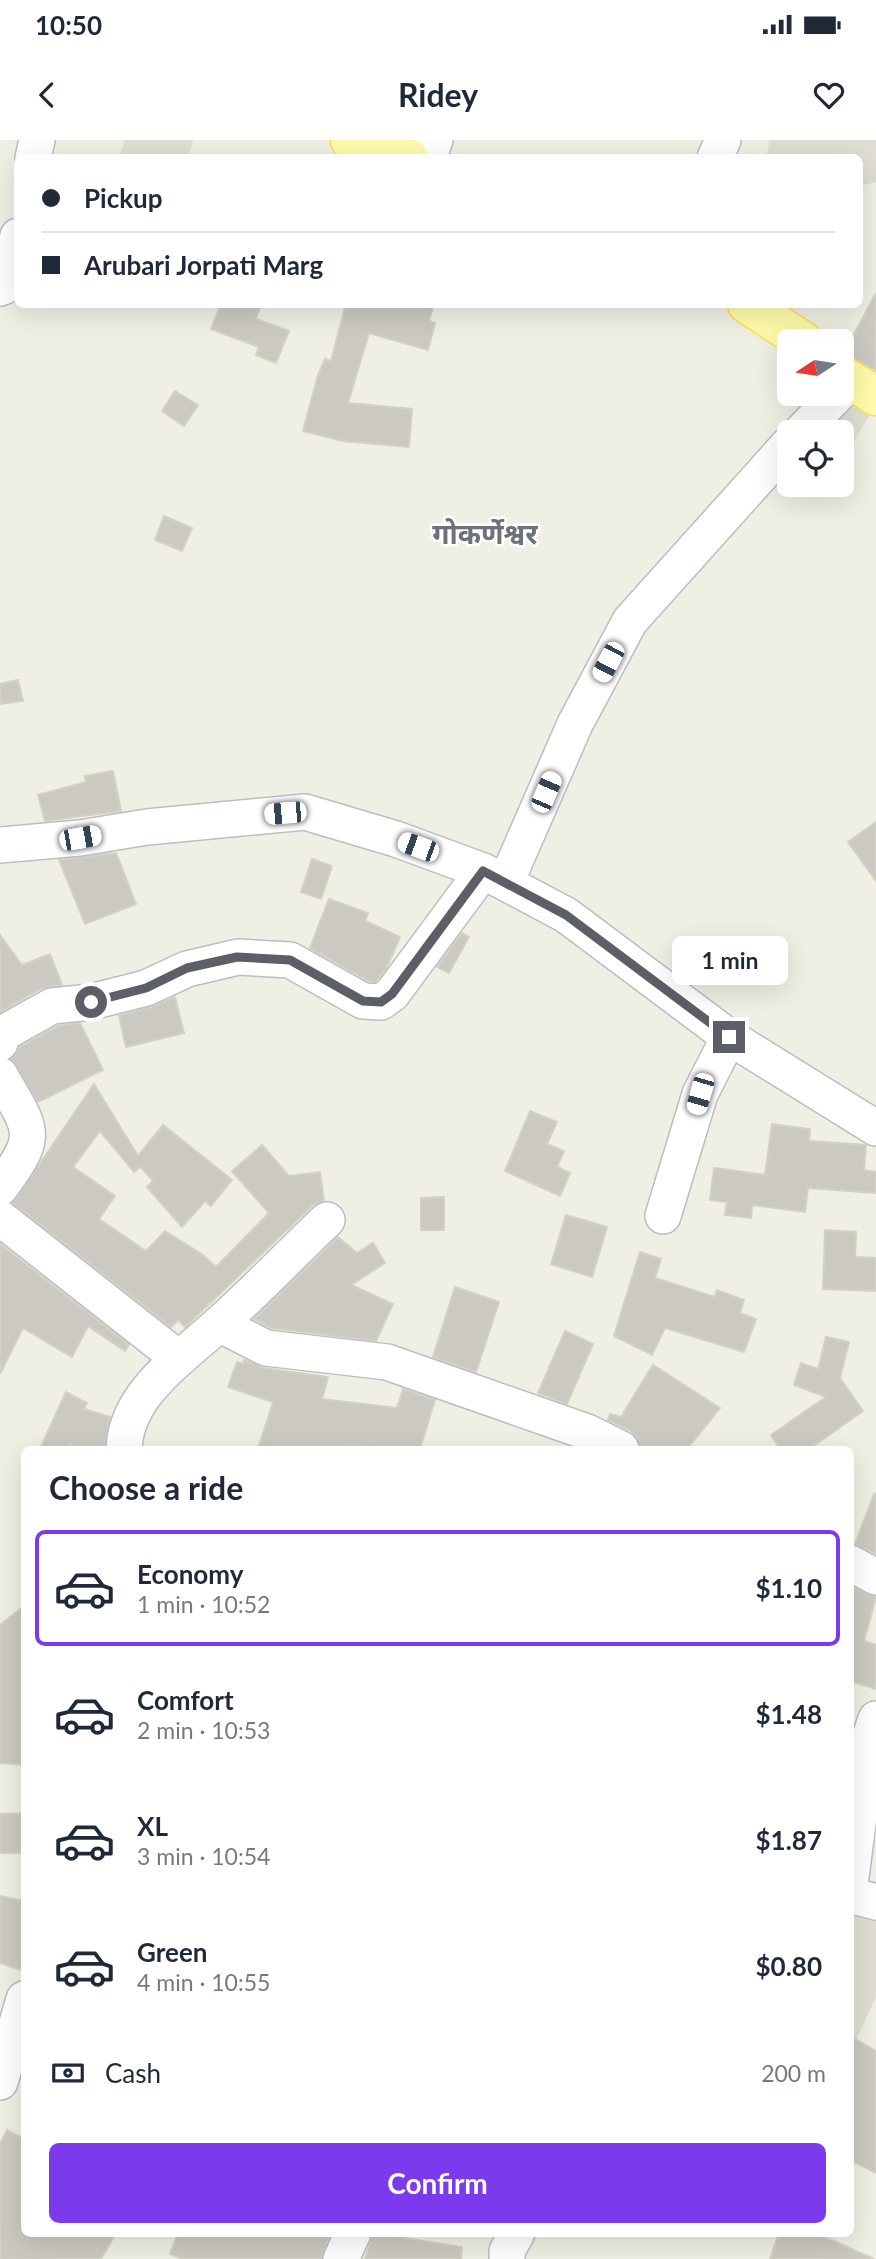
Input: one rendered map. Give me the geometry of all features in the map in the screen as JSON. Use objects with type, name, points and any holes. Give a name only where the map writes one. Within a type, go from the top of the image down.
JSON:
[{"type":"main road","points":[[351,140],[396,154]]},
{"type":"main road","points":[[753,308],[785,329]]},
{"type":"street","points":[[0,288],[5,286],[14,253]]},
{"type":"street","points":[[814,420],[829,406]]},
{"type":"street","points":[[0,1043],[2,1034],[52,1006],[91,1002],[146,988],[187,968],[237,957],[290,960],[363,1001],[381,1002],[392,994],[495,876],[630,621],[777,457]]},
{"type":"street","points":[[0,845],[305,812],[396,839],[495,876],[566,915],[729,1037],[876,1128]]},
{"type":"street","points":[[663,1216],[700,1094],[729,1037]]},
{"type":"street","points":[[0,1075],[29,1127],[29,1140],[22,1158],[0,1188]]},
{"type":"street","points":[[0,1218],[178,1358]]},
{"type":"street","points":[[125,1446],[131,1420],[147,1392],[178,1358],[219,1324],[327,1220]]},
{"type":"street","points":[[219,1324],[266,1348],[387,1362],[587,1432],[615,1446]]},
{"type":"street","points":[[854,1565],[876,1577]]},
{"type":"street","points":[[854,1859],[874,1734]]},
{"type":"street","points":[[854,1896],[876,1902]]},
{"type":"street","points":[[0,2082],[21,2009]]},
{"type":"street","points":[[341,2259],[351,2237]]},
{"type":"street","points":[[507,2259],[507,2251],[515,2237]]},
{"type":"shaded area","points":[[125,140],[193,140],[190,154],[120,154]]},
{"type":"shaded area","points":[[770,140],[876,140],[876,182],[863,185],[863,154],[767,154]]},
{"type":"shaded area","points":[[841,406],[852,406],[869,416],[854,442],[854,420],[833,420]]},
{"type":"shaded area","points":[[854,1911],[876,1920],[876,1997],[854,2045]]},
{"type":"building","points":[[876,293],[876,370],[854,358],[854,334]]},
{"type":"building","points":[[219,308],[260,308],[256,319],[289,331],[276,363],[256,355],[259,347],[211,329]]},
{"type":"building","points":[[345,308],[433,308],[429,321],[435,323],[428,350],[369,333],[348,403],[412,409],[409,447],[343,441],[303,431],[318,375],[325,359],[331,361]]},
{"type":"building","points":[[175,391],[198,405],[184,426],[162,411]]},
{"type":"building","points":[[164,516],[192,528],[182,551],[155,540]]},
{"type":"building","points":[[18,680],[23,701],[0,704],[0,684]]},
{"type":"building","points":[[113,771],[121,811],[45,821],[38,795],[86,782],[85,776]]},
{"type":"building","points":[[876,822],[876,881],[848,842]]},
{"type":"building","points":[[116,853],[136,904],[85,924],[59,860]]},
{"type":"building","points":[[312,859],[332,866],[321,899],[301,892]]},
{"type":"building","points":[[329,899],[368,913],[365,921],[400,937],[386,969],[375,982],[310,948]]},
{"type":"building","points":[[462,933],[469,937],[449,973],[437,967]]},
{"type":"building","points":[[0,935],[22,965],[50,954],[62,985],[42,988],[0,1012]]},
{"type":"building","points":[[175,997],[184,1033],[126,1047],[119,1016]]},
{"type":"building","points":[[80,1023],[103,1070],[38,1102],[11,1059],[20,1047],[58,1026]]},
{"type":"building","points":[[94,1084],[138,1156],[163,1125],[232,1180],[211,1206],[205,1201],[182,1227],[147,1187],[153,1181],[141,1167],[134,1172],[100,1131],[73,1167],[115,1196],[99,1219],[146,1251],[165,1231],[203,1255],[216,1267],[269,1213],[232,1171],[262,1145],[289,1176],[320,1172],[324,1200],[313,1205],[185,1327],[178,1320],[171,1327],[13,1203]]},
{"type":"building","points":[[530,1111],[557,1122],[547,1144],[564,1151],[557,1167],[570,1173],[560,1196],[505,1171]]},
{"type":"building","points":[[772,1124],[810,1129],[809,1141],[866,1145],[864,1170],[876,1172],[876,1193],[808,1188],[805,1212],[752,1205],[751,1218],[725,1215],[727,1202],[710,1200],[714,1168],[765,1175]]},
{"type":"building","points":[[444,1197],[444,1230],[421,1230],[421,1198]]},
{"type":"building","points":[[566,1215],[607,1227],[592,1277],[551,1264]]},
{"type":"building","points":[[825,1230],[856,1232],[855,1257],[876,1258],[876,1291],[823,1289]]},
{"type":"building","points":[[338,1237],[357,1253],[373,1243],[385,1263],[351,1285],[393,1304],[376,1341],[272,1328],[254,1319]]},
{"type":"building","points":[[0,1244],[129,1345],[125,1351],[88,1326],[72,1357],[23,1328],[0,1374]]},
{"type":"building","points":[[640,1252],[661,1259],[655,1278],[715,1297],[717,1290],[744,1300],[740,1313],[756,1319],[744,1352],[665,1328],[652,1355],[614,1336]]},
{"type":"building","points":[[455,1287],[499,1302],[476,1372],[433,1357]]},
{"type":"building","points":[[565,1331],[593,1344],[567,1404],[538,1393]]},
{"type":"building","points":[[826,1337],[849,1342],[840,1378],[863,1411],[813,1446],[778,1446],[771,1435],[826,1397],[794,1385],[801,1363],[818,1369]]},
{"type":"building","points":[[244,1360],[263,1368],[328,1377],[322,1399],[397,1408],[403,1389],[435,1400],[421,1446],[259,1446],[273,1402],[228,1387],[237,1362],[243,1364]]},
{"type":"building","points":[[653,1365],[720,1408],[689,1446],[640,1446],[631,1431],[608,1420],[610,1414],[621,1417]]},
{"type":"building","points":[[66,1392],[87,1403],[84,1409],[110,1417],[105,1446],[41,1446]]},
{"type":"building","points":[[876,1494],[876,1554],[855,1544]]},
{"type":"building","points":[[854,1588],[876,1597],[864,1641],[876,1645],[876,1689],[854,1682]]},
{"type":"building","points":[[21,1608],[21,1765],[0,1763],[0,1625]]},
{"type":"building","points":[[21,1813],[21,1853],[0,1853],[0,1814]]},
{"type":"building","points":[[0,1896],[21,1900],[21,1970],[0,1963]]},
{"type":"building","points":[[854,2038],[876,2051],[876,2173],[854,2162]]},
{"type":"building","points":[[7,2130],[21,2137],[21,2237],[114,2237],[101,2259],[0,2259],[0,2144]]},
{"type":"building","points":[[176,2237],[329,2237],[321,2259],[183,2259],[170,2254]]},
{"type":"building","points":[[372,2237],[397,2237],[462,2247],[461,2259],[365,2259]]},
{"type":"building","points":[[778,2237],[825,2237],[874,2259],[770,2259]]},
{"type":"district","name":"गोकर्णेश्वर","points":[[485,533]]},
{"type":"route","points":[[91,1002],[146,988],[187,968],[237,957],[290,960],[363,1001],[381,1002],[392,994],[483,871],[566,915],[729,1037]]}]
